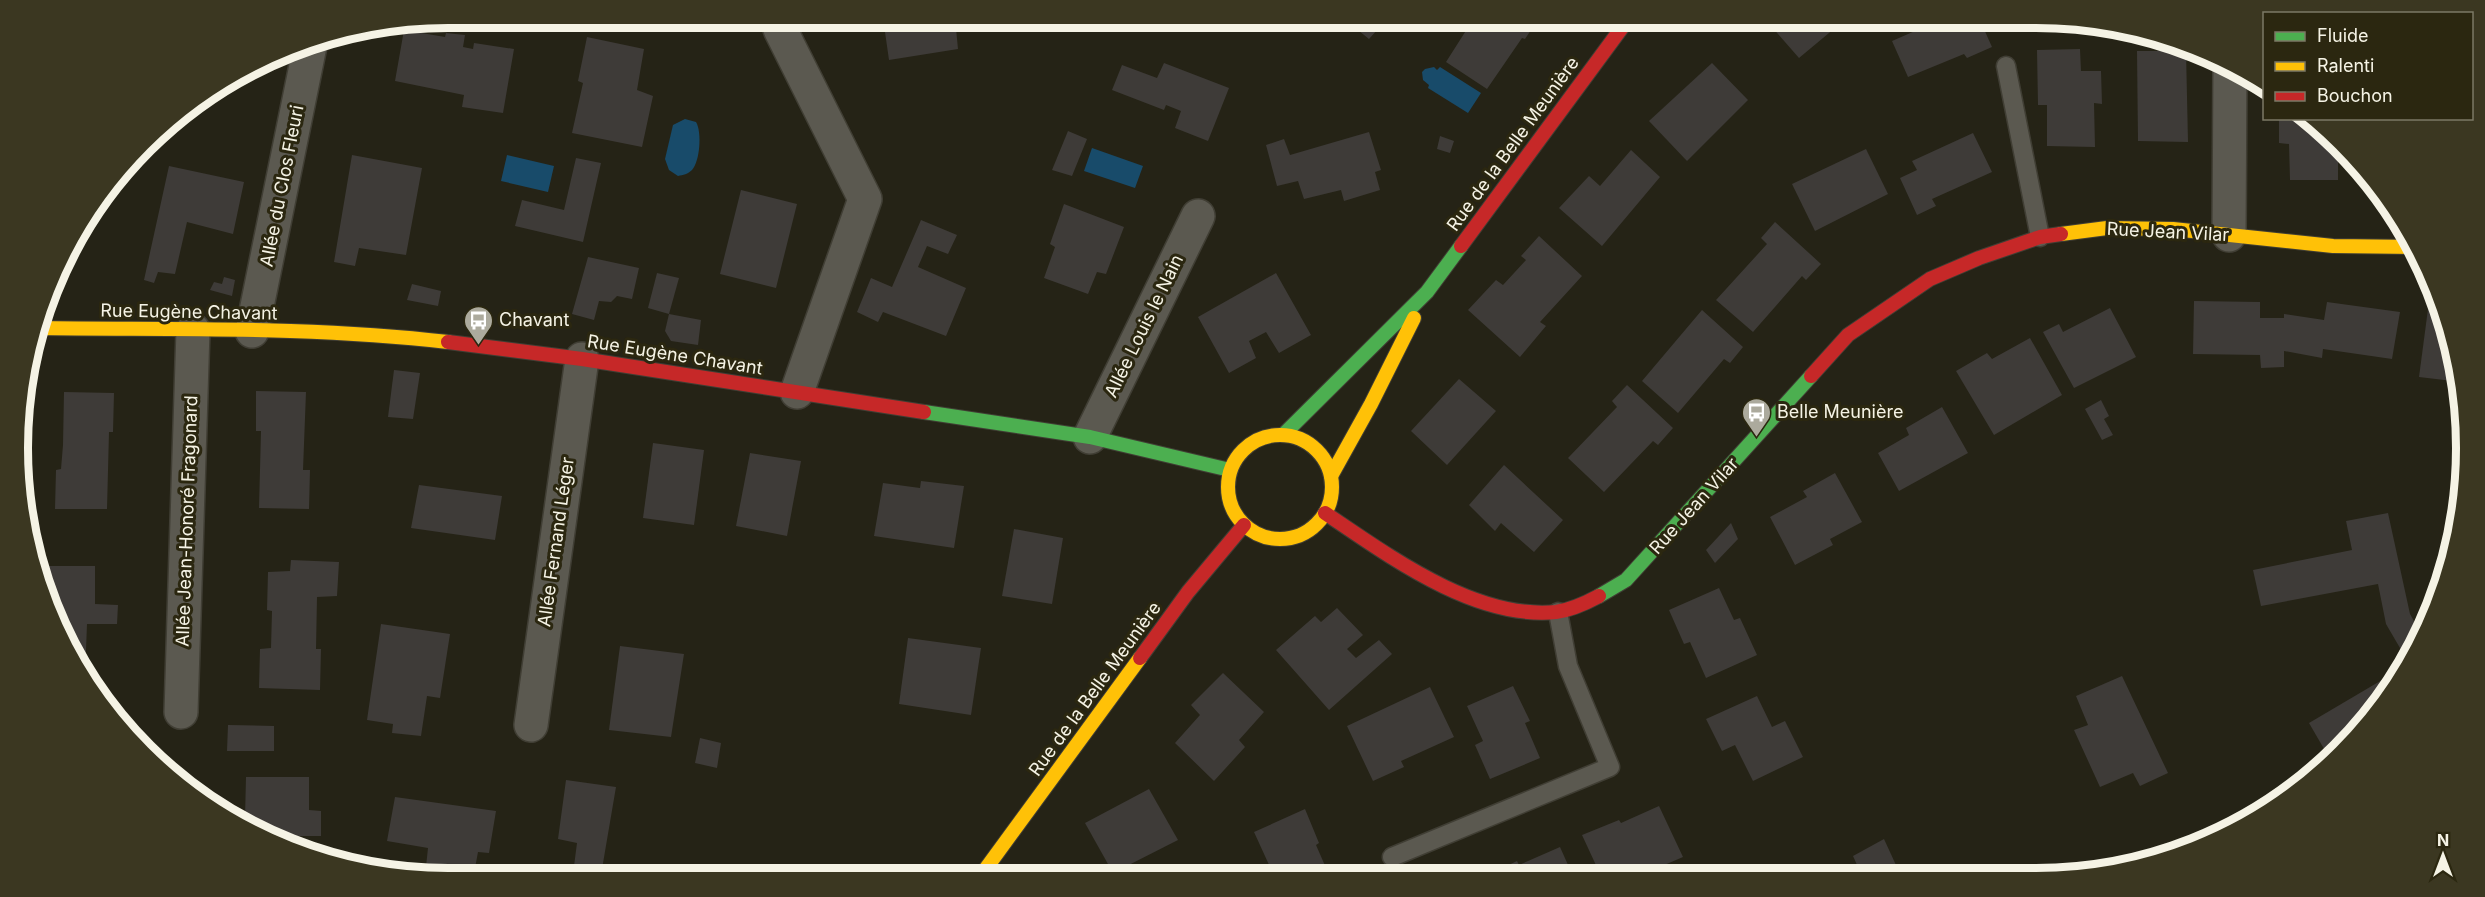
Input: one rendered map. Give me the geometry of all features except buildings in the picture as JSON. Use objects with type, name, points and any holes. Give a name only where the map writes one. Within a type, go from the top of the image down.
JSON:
[{"type":"street","points":[[780,28],[865,199],[797,392]]},
{"type":"street","name":"Rue de la Belle Meunière","points":[[1283,435],[1427,292],[1622,28]]},
{"type":"street","name":"Allée du Clos Fleuri","points":[[252,331],[309,53]]},
{"type":"street","points":[[2229,235],[2230,76]]},
{"type":"street","name":"Allée Louis le Nain","points":[[1090,437],[1198,216]]},
{"type":"street","name":"Rue Jean Vilar","points":[[1325,513],[1400,562],[1483,603],[1517,612],[1557,612],[1597,597],[1626,580],[1848,335],[1930,279],[1979,258],[2040,237],[2107,228],[2173,229],[2333,246],[2404,247]]},
{"type":"street","name":"Rue de la Belle Meunière","points":[[1331,476],[1371,404],[1427,292]]},
{"type":"street","name":"Rue Eugène Chavant","points":[[47,328],[377,334],[582,359],[1090,437],[1230,470]]},
{"type":"street","name":"Allée Jean-Honoré Fragonard","points":[[181,712],[193,330]]},
{"type":"street","name":"Allée Fernand Léger","points":[[531,724],[582,359]]},
{"type":"street","points":[[1283,435],[1305,441],[1322,455],[1331,476],[1332,495],[1325,513],[1309,531],[1287,539],[1263,537],[1244,525],[1232,509],[1227,489],[1230,470],[1242,451],[1261,438],[1283,435]]},
{"type":"street","name":"Rue de la Belle Meunière","points":[[986,868],[1188,592],[1244,525]]},
{"type":"lane","points":[[2006,66],[2040,237]]},
{"type":"lane","points":[[1392,857],[1610,767],[1568,666],[1557,612]]},
{"type":"water","points":[[1434,67],[1437,70],[1440,67],[1481,93],[1468,113],[1428,88],[1429,85],[1423,80],[1422,72]]},
{"type":"water","points":[[685,119],[696,122],[699,146],[695,166],[687,173],[678,176],[669,170],[665,159],[673,125]]},
{"type":"water","points":[[1092,148],[1143,166],[1135,188],[1084,171]]},
{"type":"water","points":[[507,155],[554,166],[548,192],[501,181]]},
{"type":"traffic: fast","points":[[1283,435],[1427,292],[1461,246]]},
{"type":"traffic: fast","points":[[1599,596],[1626,580],[1811,376]]},
{"type":"traffic: fast","points":[[924,412],[1090,437],[1230,470]]},
{"type":"traffic: slow","points":[[2061,234],[2107,228],[2173,229],[2333,246],[2404,247]]},
{"type":"traffic: slow","points":[[1331,476],[1371,404],[1414,318]]},
{"type":"traffic: slow","points":[[47,328],[294,331],[448,342]]},
{"type":"traffic: slow","points":[[1280,435],[1300,439],[1317,450],[1328,467],[1332,487],[1328,507],[1317,524],[1300,535],[1280,539],[1260,535],[1243,524],[1232,507],[1228,487],[1232,467],[1243,450],[1260,439],[1280,435]]},
{"type":"traffic: slow","points":[[986,868],[1140,658]]},
{"type":"traffic: jam","points":[[1461,246],[1622,28]]},
{"type":"traffic: jam","points":[[1811,376],[1848,335],[1930,279],[1979,258],[2040,237],[2061,234]]},
{"type":"traffic: jam","points":[[448,342],[582,359],[924,412]]},
{"type":"traffic: jam","points":[[1325,513],[1434,582],[1464,596],[1495,606],[1525,612],[1556,612],[1578,606],[1599,596]]},
{"type":"traffic: jam","points":[[1140,658],[1188,592],[1244,525]]},
{"type":"place","name":"Chavant","points":[[478,346]]},
{"type":"place","name":"Belle Meunière","points":[[1756,438]]}]
